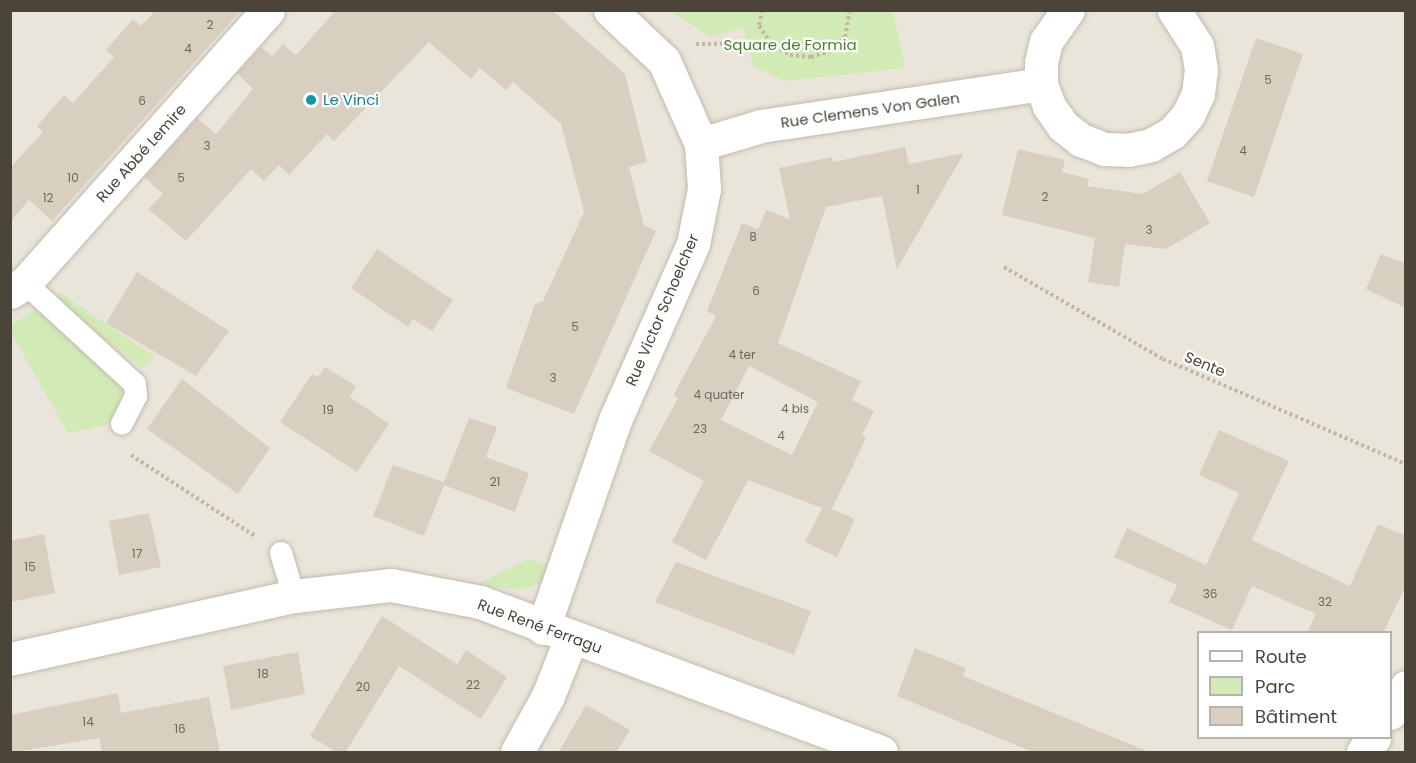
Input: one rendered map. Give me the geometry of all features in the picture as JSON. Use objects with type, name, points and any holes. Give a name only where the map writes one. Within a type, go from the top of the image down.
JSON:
[{"type":"street","name":"Rue Abbé Lemire","points":[[18,288],[268,10]]},
{"type":"street","name":"Rue Victor Schoelcher","points":[[517,753],[548,696],[557,633],[615,420],[693,244],[704,189],[701,144],[664,61],[610,10]]},
{"type":"street","points":[[1068,10],[1046,41],[1041,62],[1041,84],[1049,106],[1063,126],[1082,140],[1120,150],[1151,145],[1180,124],[1198,94],[1201,70],[1197,46],[1174,10]]},
{"type":"street","name":"Rue Clemens Von Galen","points":[[701,144],[760,126],[1041,84]]},
{"type":"street","name":"Rue René Ferragu","points":[[10,659],[294,596],[391,585],[480,602],[557,633],[881,753]]},
{"type":"street","points":[[1392,710],[1406,687]]},
{"type":"street","points":[[1364,753],[1373,739]]},
{"type":"lane","points":[[18,288],[135,384],[136,396],[122,424]]},
{"type":"lane","points":[[281,553],[294,596]]},
{"type":"path","points":[[762,10],[759,26],[770,43],[790,55],[811,57],[831,51],[845,37],[850,10]]},
{"type":"path","points":[[693,45],[770,43]]},
{"type":"path","name":"Sente","points":[[1004,267],[1163,359],[1406,464]]},
{"type":"path","points":[[122,424],[123,443],[131,454],[281,553]]},
{"type":"shaded area","points":[[10,11],[1405,11],[1405,752],[11,752]]},
{"type":"green space","name":"Square de Formia","points":[[670,11],[893,11],[905,68],[784,81],[753,66],[743,28],[711,37]]},
{"type":"green space","points":[[60,293],[154,356],[143,368],[58,303]]},
{"type":"green space","points":[[39,308],[118,379],[123,392],[110,424],[68,433],[11,333],[10,325]]},
{"type":"green space","points":[[528,559],[553,567],[549,578],[523,590],[480,586],[481,582]]},
{"type":"building","points":[[156,10],[241,10],[52,221],[29,200],[10,222],[10,168],[43,132],[37,126],[64,95],[73,103],[114,57],[106,50],[133,19],[141,26]]},
{"type":"building","points":[[336,10],[552,10],[625,74],[647,162],[629,167],[644,225],[656,231],[574,414],[506,388],[535,304],[543,301],[584,212],[561,124],[513,82],[506,90],[480,68],[471,79],[429,42],[334,141],[327,134],[289,175],[279,165],[264,181],[251,169],[186,241],[148,209],[163,194],[144,177],[197,118],[216,134],[253,89],[237,73],[261,47],[272,56],[283,44],[296,55]]},
{"type":"building","points":[[1256,38],[1303,54],[1254,197],[1207,181]]},
{"type":"building","points":[[905,147],[909,164],[964,153],[897,269],[882,196],[826,207],[778,343],[861,381],[852,400],[874,411],[862,435],[866,438],[832,509],[855,519],[837,557],[805,542],[822,508],[748,480],[706,560],[672,542],[704,481],[649,451],[678,398],[673,396],[716,316],[707,311],[742,223],[758,229],[766,210],[790,219],[779,168],[832,157],[833,162]],"holes":[[[749,366],[818,402],[792,455],[721,420]]]},
{"type":"building","points":[[1018,149],[1065,160],[1062,172],[1089,179],[1087,186],[1143,194],[1180,172],[1210,223],[1166,249],[1125,244],[1119,287],[1088,282],[1095,238],[1002,215]]},
{"type":"building","points":[[377,249],[453,300],[432,331],[413,319],[408,327],[351,288]]},
{"type":"building","points":[[1381,254],[1406,264],[1406,308],[1366,289]]},
{"type":"building","points":[[137,272],[229,331],[196,376],[106,323]]},
{"type":"building","points":[[325,367],[356,386],[350,397],[389,424],[357,472],[280,422],[312,374],[318,377]]},
{"type":"building","points":[[182,379],[270,448],[238,494],[147,429]]},
{"type":"building","points":[[469,418],[497,427],[486,457],[529,473],[515,512],[444,485],[424,536],[373,516],[393,465],[444,482]]},
{"type":"building","points":[[1219,430],[1289,461],[1252,540],[1350,586],[1378,524],[1406,536],[1406,585],[1384,631],[1308,631],[1316,614],[1252,586],[1232,630],[1169,602],[1177,585],[1114,557],[1127,528],[1206,565],[1239,493],[1199,475]]},
{"type":"building","points":[[149,513],[161,567],[119,575],[109,521]]},
{"type":"building","points":[[44,534],[55,593],[10,602],[10,541]]},
{"type":"building","points":[[676,562],[811,611],[794,655],[655,602]]},
{"type":"building","points":[[382,616],[457,664],[466,650],[507,677],[481,719],[399,666],[345,753],[338,753],[310,736]]},
{"type":"building","points":[[915,648],[966,668],[963,676],[1152,753],[1035,753],[897,696]]},
{"type":"building","points":[[298,652],[305,694],[231,710],[223,666]]},
{"type":"building","points":[[118,693],[121,713],[209,697],[220,753],[102,753],[99,738],[10,753],[10,715]]},
{"type":"building","points":[[586,705],[630,730],[616,753],[558,753]]},
{"type":"place","name":"Le Vinci","points":[[311,100]]}]
